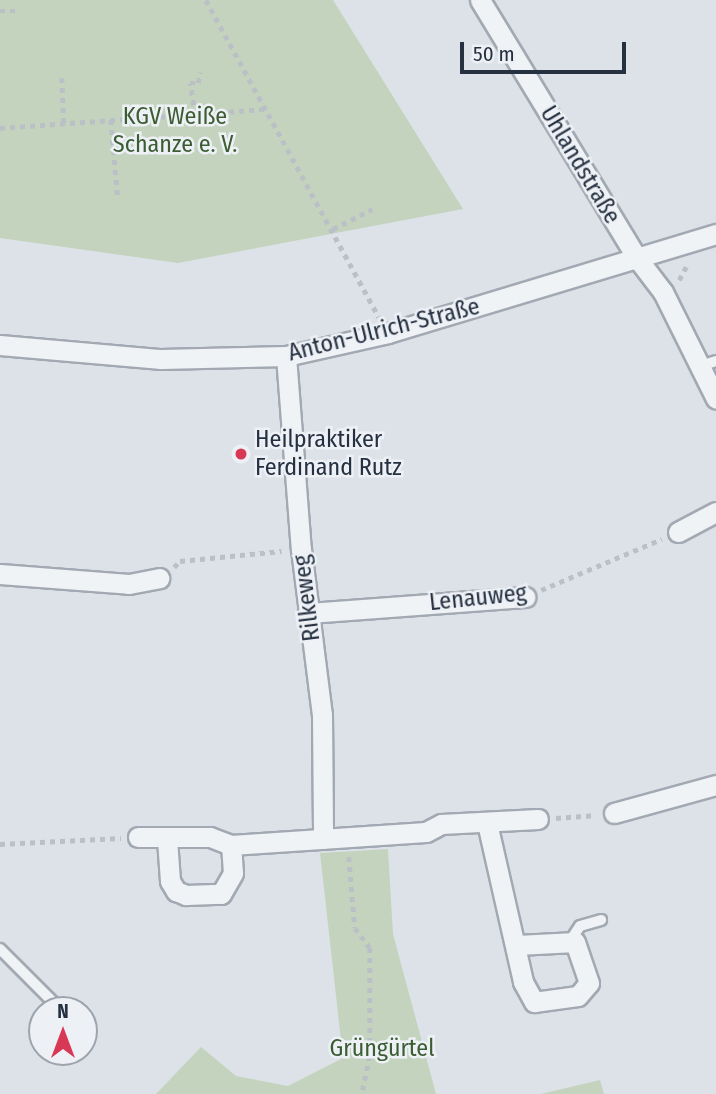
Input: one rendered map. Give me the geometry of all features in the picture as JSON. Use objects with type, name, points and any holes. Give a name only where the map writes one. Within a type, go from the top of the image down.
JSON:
[{"type":"street","name":"Uhlandstraße","points":[[480,0],[637,258],[663,292],[708,363],[716,399]]},
{"type":"street","name":"Anton-Ulrich-Straße","points":[[0,345],[161,359],[286,356],[387,333],[716,234]]},
{"type":"street","name":"Rilkeweg","points":[[286,356],[301,549],[322,715],[323,839]]},
{"type":"street","points":[[678,532],[716,512]]},
{"type":"street","points":[[0,574],[129,584],[159,578]]},
{"type":"street","name":"Lenauweg","points":[[308,613],[524,597]]},
{"type":"street","points":[[614,813],[716,785]]},
{"type":"street","points":[[138,837],[210,837],[231,845],[426,832],[441,824],[538,819]]},
{"type":"street","points":[[487,823],[523,982],[534,1002],[550,1002],[578,996],[589,983],[580,949],[570,941],[517,946]]},
{"type":"street","points":[[167,839],[170,881],[176,891],[186,894],[220,894],[233,873],[231,845]]},
{"type":"lane","points":[[570,941],[580,926],[601,920]]},
{"type":"lane","points":[[0,949],[47,996]]},
{"type":"path","points":[[206,0],[333,229],[387,333]]},
{"type":"path","points":[[0,11],[19,11]]},
{"type":"path","points":[[195,115],[190,83],[198,83],[200,72]]},
{"type":"path","points":[[62,78],[64,124]]},
{"type":"path","points":[[0,128],[266,109]]},
{"type":"path","points":[[111,120],[118,200]]},
{"type":"path","points":[[333,229],[372,209]]},
{"type":"path","name":"Lenauweg","points":[[524,597],[678,532]]},
{"type":"path","points":[[159,578],[180,561],[301,549]]},
{"type":"path","points":[[538,819],[614,813]]},
{"type":"path","points":[[0,844],[138,837]]},
{"type":"path","points":[[348,838],[355,928],[370,948],[370,1056],[362,1094]]},
{"type":"green space","name":"KGV Weiße Schanze e. V.","points":[[0,0],[333,0],[463,209],[178,263],[0,238]]},
{"type":"green space","name":"Grüngürtel","points":[[388,849],[393,934],[436,1094],[156,1094],[201,1047],[236,1076],[288,1086],[343,1058],[320,853]]},
{"type":"green space","points":[[600,1080],[604,1094],[541,1094]]},
{"type":"place","name":"Heilpraktiker Ferdinand Rutz","points":[[241,454]]}]
